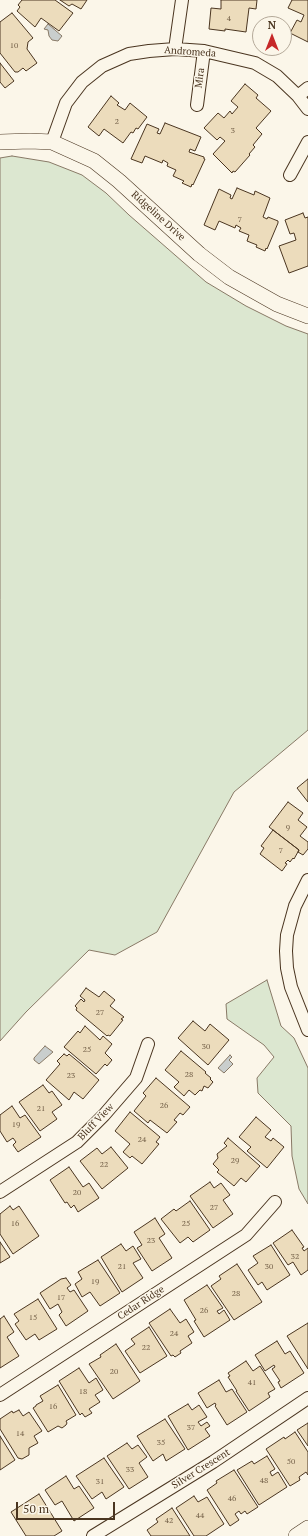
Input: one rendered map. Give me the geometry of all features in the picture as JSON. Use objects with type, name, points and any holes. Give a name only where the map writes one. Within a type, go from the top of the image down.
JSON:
[{"type":"street","points":[[175,49],[182,0]]},
{"type":"street","name":"Andromeda","points":[[52,142],[66,103],[82,82],[102,66],[129,54],[149,51],[175,49],[204,51],[255,63],[277,76],[298,96],[308,109]]},
{"type":"street","name":"Mira","points":[[197,105],[204,51]]},
{"type":"street","points":[[298,96],[308,88]]},
{"type":"street","name":"Ridgeline Drive","points":[[0,142],[52,142],[94,161],[119,181],[199,254],[229,277],[277,304],[308,316]]},
{"type":"street","points":[[290,175],[308,142]]},
{"type":"street","points":[[308,880],[294,906],[287,935],[287,968],[291,987],[303,1003],[308,1030]]},
{"type":"street","name":"Bluff View","points":[[0,1192],[77,1142],[104,1115],[136,1078],[148,1044]]},
{"type":"street","name":"Cedar Ridge","points":[[0,1395],[246,1235],[275,1202]]},
{"type":"street","name":"Silver Crescent","points":[[93,1536],[213,1462],[308,1398]]},
{"type":"street","points":[[296,1536],[308,1528]]},
{"type":"green space","points":[[12,156],[49,162],[82,175],[106,193],[206,282],[246,306],[286,326],[308,334],[308,730],[234,792],[157,932],[115,955],[89,950],[26,1012],[0,1041],[0,158]]},
{"type":"green space","points":[[267,980],[281,1026],[294,1038],[308,1068],[308,1204],[299,1189],[292,1156],[291,1126],[258,1093],[257,1078],[274,1057],[264,1045],[227,1019],[226,1004]]},
{"type":"shaded area","points":[[48,24],[62,36],[58,41],[52,40],[49,36],[48,30],[44,29]]},
{"type":"shaded area","points":[[45,1046],[53,1052],[39,1064],[34,1060],[34,1058]]},
{"type":"shaded area","points":[[230,1055],[232,1057],[229,1060],[233,1064],[224,1073],[218,1068]]},
{"type":"building","points":[[22,0],[55,0],[73,13],[59,31],[41,18],[35,27],[17,11],[20,7],[18,5]]},
{"type":"building","points":[[60,0],[87,0],[81,9],[72,4],[69,6]]},
{"type":"building","points":[[221,0],[257,0],[256,9],[249,8],[246,32],[225,29],[225,31],[209,29],[211,8],[221,9]]},
{"type":"building","points":[[292,0],[308,0],[308,42],[292,34],[292,29],[297,20],[301,22],[304,15],[288,8]]},
{"type":"building","points":[[12,13],[33,38],[28,42],[27,49],[37,63],[26,71],[23,68],[18,72],[15,72],[0,53],[0,22]]},
{"type":"building","points":[[0,63],[14,81],[5,88],[0,82]]},
{"type":"building","points":[[245,84],[258,95],[256,98],[271,111],[256,128],[262,134],[253,145],[255,147],[249,154],[250,155],[235,172],[233,171],[232,173],[213,154],[225,141],[220,137],[217,140],[204,128],[218,113],[224,118],[230,111],[232,114],[238,107],[231,101]]},
{"type":"building","points":[[111,96],[119,103],[117,105],[125,110],[130,103],[147,117],[138,129],[136,128],[133,133],[131,132],[123,143],[104,129],[99,136],[88,127]]},
{"type":"building","points":[[165,123],[201,137],[195,151],[190,149],[189,152],[204,157],[205,159],[191,187],[182,183],[184,181],[173,176],[176,170],[167,166],[168,163],[163,160],[162,163],[145,156],[142,163],[131,159],[147,124],[159,129],[157,133],[160,134]]},
{"type":"building","points":[[237,188],[254,195],[255,191],[270,198],[263,217],[267,219],[268,217],[278,221],[278,223],[265,251],[256,247],[257,245],[247,241],[249,235],[239,231],[241,228],[236,225],[235,228],[219,221],[215,230],[204,225],[219,189],[231,195],[230,198],[232,199]]},
{"type":"building","points":[[303,213],[305,218],[308,217],[308,266],[289,273],[279,246],[296,240],[294,233],[290,234],[285,220]]},
{"type":"building","points":[[308,779],[308,802],[297,788]]},
{"type":"building","points":[[288,802],[303,813],[298,820],[307,827],[300,836],[308,842],[308,849],[303,855],[298,852],[299,850],[269,827]]},
{"type":"building","points":[[273,830],[299,850],[294,859],[293,858],[290,862],[288,860],[285,863],[287,864],[282,871],[260,854],[264,848],[261,846]]},
{"type":"building","points":[[86,988],[99,997],[104,991],[115,1000],[110,1006],[124,1017],[121,1019],[123,1020],[110,1036],[107,1036],[76,1010],[77,1008],[75,1006],[81,999],[84,1002],[85,1000],[80,996]]},
{"type":"building","points":[[193,1021],[205,1031],[210,1024],[229,1040],[208,1065],[178,1038]]},
{"type":"building","points":[[85,1026],[100,1040],[103,1036],[112,1044],[105,1053],[112,1060],[107,1066],[105,1064],[96,1074],[64,1047],[78,1031],[80,1033]]},
{"type":"building","points":[[181,1051],[206,1072],[205,1073],[213,1082],[208,1088],[204,1086],[202,1091],[200,1090],[195,1095],[189,1090],[184,1096],[174,1087],[179,1082],[165,1070]]},
{"type":"building","points":[[64,1054],[67,1056],[69,1054],[99,1080],[83,1099],[74,1092],[69,1100],[46,1080],[60,1064],[57,1061]]},
{"type":"building","points":[[156,1078],[190,1107],[183,1115],[180,1113],[174,1120],[177,1122],[167,1133],[150,1120],[148,1123],[134,1111],[146,1096],[143,1093]]},
{"type":"building","points":[[43,1085],[49,1093],[52,1091],[62,1105],[52,1112],[57,1119],[40,1131],[19,1102]]},
{"type":"building","points":[[12,1106],[20,1118],[25,1115],[41,1137],[18,1152],[13,1145],[16,1142],[13,1138],[7,1142],[0,1131],[0,1115]]},
{"type":"building","points":[[130,1112],[160,1137],[156,1142],[159,1144],[142,1164],[132,1156],[130,1158],[123,1152],[130,1144],[115,1131]]},
{"type":"building","points":[[256,1117],[271,1130],[265,1137],[271,1141],[273,1138],[284,1147],[267,1168],[247,1151],[251,1147],[239,1137]]},
{"type":"building","points":[[228,1138],[260,1166],[246,1182],[241,1178],[234,1186],[217,1172],[219,1170],[213,1164],[218,1158],[217,1154],[227,1146],[224,1143]]},
{"type":"building","points":[[111,1147],[128,1168],[102,1189],[80,1161],[97,1148],[102,1154]]},
{"type":"building","points":[[69,1167],[83,1187],[89,1183],[99,1198],[78,1212],[74,1205],[71,1208],[67,1202],[65,1203],[50,1180]]},
{"type":"building","points":[[210,1182],[214,1188],[221,1183],[230,1195],[223,1200],[233,1214],[213,1228],[190,1196]]},
{"type":"building","points":[[190,1201],[210,1230],[193,1242],[188,1237],[180,1243],[161,1219],[174,1209],[176,1211]]},
{"type":"building","points":[[10,1206],[13,1210],[19,1206],[39,1236],[13,1254],[0,1234],[0,1214]]},
{"type":"building","points":[[155,1218],[165,1234],[159,1238],[172,1258],[152,1271],[137,1248],[142,1245],[134,1232]]},
{"type":"building","points":[[292,1230],[304,1247],[302,1248],[304,1251],[308,1248],[308,1270],[301,1275],[293,1262],[288,1265],[273,1243]]},
{"type":"building","points":[[0,1242],[10,1257],[0,1263]]},
{"type":"building","points":[[121,1244],[126,1251],[133,1246],[141,1259],[133,1263],[143,1278],[122,1292],[101,1257]]},
{"type":"building","points":[[271,1245],[290,1275],[267,1290],[262,1282],[258,1285],[248,1270],[258,1263],[253,1256]]},
{"type":"building","points":[[98,1260],[120,1293],[100,1306],[90,1292],[82,1297],[75,1284],[82,1279],[78,1272]]},
{"type":"building","points":[[237,1264],[262,1302],[234,1320],[211,1286],[221,1279],[219,1276]]},
{"type":"building","points":[[66,1278],[71,1285],[67,1288],[70,1292],[74,1290],[88,1311],[66,1326],[59,1315],[62,1312],[58,1304],[50,1309],[40,1293],[61,1279]]},
{"type":"building","points":[[207,1285],[223,1308],[217,1311],[219,1314],[224,1310],[230,1320],[204,1337],[184,1300]]},
{"type":"building","points":[[38,1299],[57,1329],[39,1340],[35,1334],[26,1340],[15,1324],[19,1321],[14,1314]]},
{"type":"building","points":[[170,1309],[180,1323],[186,1319],[194,1332],[188,1336],[192,1343],[180,1351],[181,1353],[175,1357],[173,1355],[171,1356],[149,1323]]},
{"type":"building","points":[[4,1316],[14,1332],[7,1337],[19,1356],[0,1368],[0,1319]]},
{"type":"building","points":[[308,1323],[308,1369],[287,1336]]},
{"type":"building","points":[[149,1327],[167,1356],[140,1373],[125,1351],[135,1344],[131,1339]]},
{"type":"building","points":[[277,1341],[285,1354],[290,1351],[304,1373],[281,1388],[278,1382],[280,1381],[272,1369],[275,1367],[274,1365],[265,1371],[255,1355]]},
{"type":"building","points":[[116,1344],[140,1381],[113,1399],[89,1364],[101,1357],[100,1355]]},
{"type":"building","points":[[246,1361],[253,1371],[260,1366],[275,1389],[268,1393],[270,1397],[249,1411],[228,1377],[230,1376],[228,1373]]},
{"type":"building","points":[[79,1368],[89,1383],[96,1378],[103,1390],[95,1395],[100,1402],[89,1409],[92,1413],[85,1417],[82,1413],[80,1415],[59,1381]]},
{"type":"building","points":[[219,1380],[226,1392],[232,1389],[247,1412],[227,1425],[215,1406],[215,1403],[207,1408],[198,1393]]},
{"type":"building","points":[[58,1385],[76,1415],[66,1421],[66,1425],[62,1428],[58,1426],[48,1432],[33,1408],[43,1401],[40,1396]]},
{"type":"building","points":[[188,1404],[192,1410],[199,1405],[207,1417],[198,1422],[201,1426],[207,1422],[210,1426],[205,1429],[210,1436],[188,1450],[168,1416]]},
{"type":"building","points":[[19,1410],[23,1416],[29,1412],[42,1431],[34,1436],[38,1443],[29,1448],[29,1455],[22,1459],[18,1458],[0,1429],[0,1419],[12,1411],[13,1413]]},
{"type":"building","points":[[165,1419],[185,1449],[166,1461],[163,1454],[153,1461],[137,1436]]},
{"type":"building","points":[[308,1423],[308,1446],[297,1430]]},
{"type":"building","points":[[295,1432],[308,1452],[308,1475],[306,1472],[299,1477],[300,1480],[290,1486],[266,1449],[284,1437],[285,1439]]},
{"type":"building","points":[[0,1436],[15,1460],[0,1470]]},
{"type":"building","points":[[127,1443],[132,1449],[138,1445],[147,1457],[139,1463],[148,1477],[129,1489],[107,1456]]},
{"type":"building","points":[[267,1456],[275,1469],[270,1472],[272,1476],[278,1472],[287,1487],[259,1505],[237,1470],[252,1461],[254,1464]]},
{"type":"building","points":[[104,1458],[124,1487],[106,1499],[102,1492],[92,1499],[76,1476]]},
{"type":"building","points":[[234,1470],[258,1507],[247,1514],[245,1511],[241,1514],[239,1511],[235,1514],[239,1520],[230,1526],[207,1490],[217,1483],[216,1481]]},
{"type":"building","points":[[66,1476],[74,1489],[79,1486],[94,1508],[74,1521],[62,1501],[55,1505],[45,1490]]},
{"type":"building","points":[[39,1494],[62,1531],[54,1536],[26,1536],[11,1512]]},
{"type":"building","points":[[194,1496],[198,1502],[207,1497],[224,1524],[206,1536],[194,1536],[176,1508]]},
{"type":"building","points":[[172,1508],[190,1536],[151,1536],[147,1530],[158,1522],[156,1519]]}]
